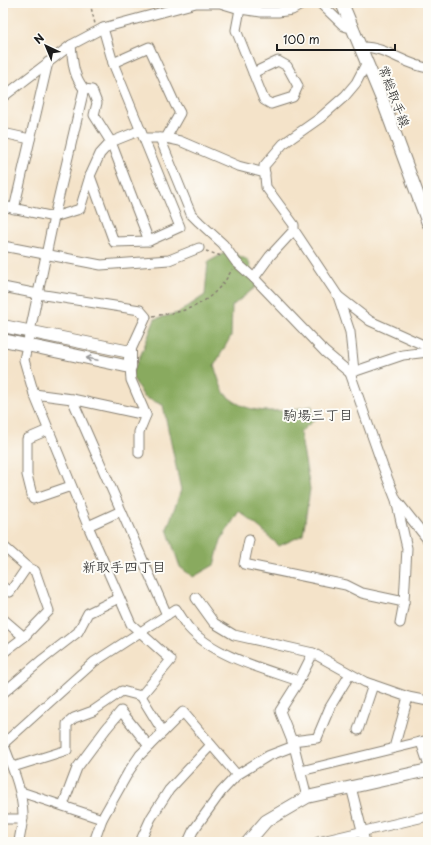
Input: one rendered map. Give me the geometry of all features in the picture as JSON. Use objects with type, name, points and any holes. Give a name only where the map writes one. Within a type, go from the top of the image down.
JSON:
[{"type":"street","points":[[3,97],[71,45],[100,30],[196,3],[220,3],[240,9],[261,12],[278,12],[292,10],[305,3]]},
{"type":"street","points":[[320,3],[344,26],[352,26]]},
{"type":"street","name":"常総取手線","points":[[342,3],[367,62],[428,223]]},
{"type":"street","points":[[240,9],[236,30],[253,73],[264,100],[271,104],[293,97],[298,86],[287,66],[278,61],[253,73]]},
{"type":"street","points":[[90,176],[114,242],[148,241],[180,227],[100,30]]},
{"type":"street","points":[[71,45],[74,72],[77,81],[84,89],[92,90],[97,103],[94,115],[111,142],[148,241]]},
{"type":"street","points":[[113,63],[149,47],[180,113],[163,138]]},
{"type":"street","points":[[361,47],[368,47],[420,67],[428,68]]},
{"type":"street","points":[[14,209],[48,62]]},
{"type":"street","points":[[367,62],[356,82],[345,96],[320,118],[283,144],[264,166],[266,186],[294,225],[294,230],[338,296],[350,332],[352,372],[382,467],[396,500],[407,548],[404,602],[400,623]]},
{"type":"street","points":[[84,89],[54,218],[24,360],[34,394],[48,430],[131,624],[171,660],[140,696]]},
{"type":"street","points":[[3,133],[30,139]]},
{"type":"street","points":[[3,206],[54,218],[80,210],[90,176],[100,154],[111,142],[143,134],[180,141],[238,166],[265,173]]},
{"type":"street","points":[[163,138],[192,214],[224,244],[236,262],[254,278],[325,352],[352,372]]},
{"type":"street","points":[[254,278],[270,256],[294,230]]},
{"type":"street","points":[[3,246],[47,256],[101,265],[169,260],[199,248]]},
{"type":"street","points":[[3,286],[38,294],[140,310],[146,317],[130,352],[131,380],[146,415],[139,432],[139,453]]},
{"type":"street","points":[[338,296],[370,321],[428,347]]},
{"type":"street","points":[[3,326],[130,352]]},
{"type":"street","points":[[3,340],[130,367]]},
{"type":"street","points":[[352,372],[403,355],[428,352]]},
{"type":"street","points":[[34,394],[72,399],[146,415]]},
{"type":"street","points":[[72,399],[167,615]]},
{"type":"street","points":[[48,430],[27,439],[27,475],[33,499],[72,486]]},
{"type":"street","points":[[396,500],[428,540]]},
{"type":"street","points":[[88,526],[121,511]]},
{"type":"street","points":[[3,539],[3,546],[27,567],[35,571],[49,611],[24,637],[3,653]]},
{"type":"street","points":[[249,540],[244,564],[346,585],[362,593],[404,602]]},
{"type":"street","points":[[3,587],[10,592],[27,567]]},
{"type":"street","points":[[3,693],[78,632],[88,613],[119,598]]},
{"type":"street","points":[[196,598],[214,623],[234,634],[313,653],[373,685],[408,697],[428,701]]},
{"type":"street","points":[[19,842],[23,819],[21,792],[13,767],[3,744],[94,662],[176,609],[188,627],[204,642],[233,658],[299,681]]},
{"type":"street","points":[[3,619],[24,637]]},
{"type":"street","points":[[307,797],[293,744],[280,711],[299,681],[313,653]]},
{"type":"street","points":[[188,842],[193,832],[221,792],[237,775],[268,756],[293,744],[317,738],[330,707],[350,674]]},
{"type":"street","points":[[358,730],[373,685]]},
{"type":"street","points":[[13,767],[67,750],[67,724],[74,718],[93,711],[122,691],[140,696],[163,732]]},
{"type":"street","points":[[394,748],[408,697]]},
{"type":"street","points":[[63,805],[77,768],[98,738],[121,711],[149,746]]},
{"type":"street","points":[[94,842],[102,819],[128,771],[140,754],[183,712],[237,775]]},
{"type":"street","points":[[300,771],[425,741],[428,764]]},
{"type":"street","points":[[140,842],[151,818],[169,790],[211,745]]},
{"type":"street","points":[[248,842],[266,821],[307,797],[428,770]]},
{"type":"street","points":[[351,787],[365,842]]},
{"type":"street","points":[[21,792],[102,819]]},
{"type":"street","points":[[3,828],[4,816],[23,819]]},
{"type":"street","points":[[323,841],[362,830],[428,816]]},
{"type":"path","points":[[90,3],[94,20],[100,30]]},
{"type":"path","points":[[199,248],[221,256]]},
{"type":"path","points":[[146,317],[178,312],[199,304],[220,287],[230,275],[236,262]]},
{"type":"green space","points":[[228,251],[248,260],[257,286],[232,306],[231,336],[214,366],[219,381],[226,395],[246,407],[256,410],[278,411],[312,406],[314,420],[300,432],[310,489],[303,535],[279,546],[239,511],[221,540],[214,565],[193,577],[180,567],[167,529],[181,490],[163,405],[144,397],[131,375],[155,319],[178,313],[205,295],[208,262]]},
{"type":"district","name":"駒場三丁目","points":[[318,414]]},
{"type":"district","name":"新取手四丁目","points":[[124,566]]}]
